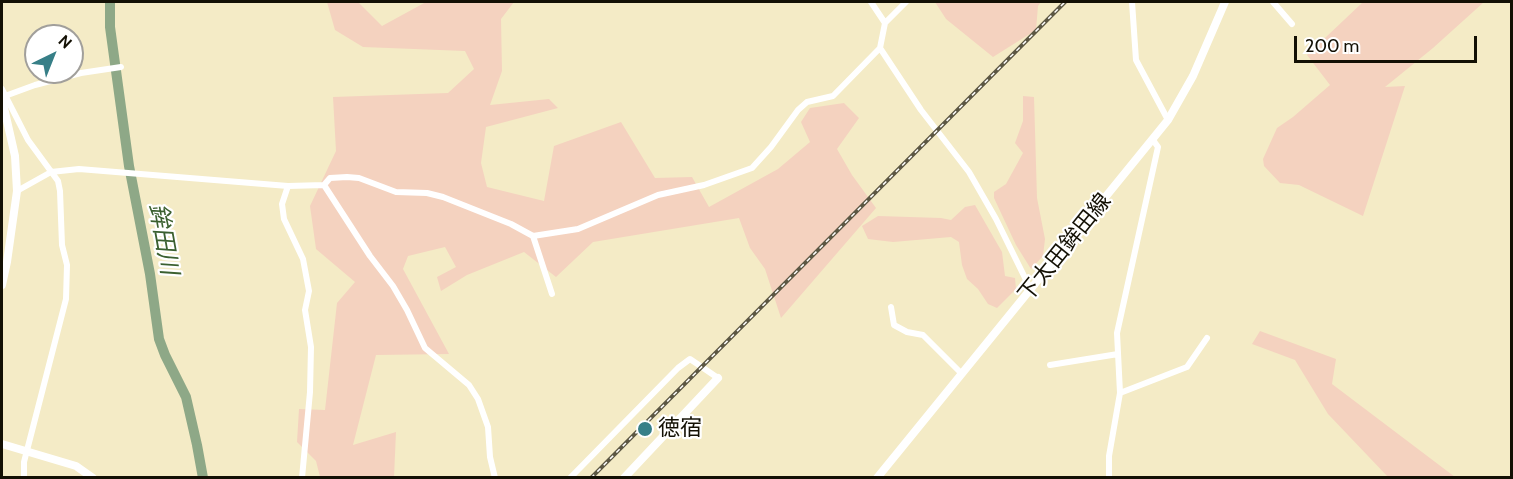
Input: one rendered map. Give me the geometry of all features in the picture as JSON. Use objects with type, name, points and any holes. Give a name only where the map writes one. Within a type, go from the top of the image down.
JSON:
[{"type":"main road","name":"下太田鉾田線","points":[[877,477],[1168,120],[1193,75],[1226,2]]},
{"type":"street","points":[[872,2],[885,23]]},
{"type":"street","points":[[16,191],[51,172],[79,170],[288,186],[324,185],[330,178],[347,177],[360,178],[396,192],[435,195],[511,224],[533,236],[578,229],[658,195],[704,186],[752,168],[771,147],[798,110],[807,102],[833,96],[880,48],[885,23],[906,2]]},
{"type":"street","points":[[1132,2],[1136,60],[1168,120]]},
{"type":"street","points":[[1273,2],[1292,24]]},
{"type":"street","points":[[880,48],[921,110],[960,160],[996,219],[1031,290]]},
{"type":"street","points":[[3,97],[35,85],[121,67]]},
{"type":"street","points":[[2,89],[15,156],[16,191],[2,285]]},
{"type":"street","points":[[3,97],[28,140],[58,181],[62,245],[67,265],[66,299],[26,451],[24,477]]},
{"type":"street","points":[[1109,477],[1109,456],[1119,393],[1117,333],[1158,147],[1153,140]]},
{"type":"street","points":[[324,185],[370,256],[393,286],[425,348],[469,385],[488,427],[490,457],[495,477]]},
{"type":"street","points":[[288,186],[282,204],[284,219],[303,258],[309,291],[305,310],[311,347],[310,392],[302,477]]},
{"type":"street","points":[[533,236],[552,294]]},
{"type":"street","points":[[891,307],[894,325],[908,332],[923,335],[962,374]]},
{"type":"street","points":[[1119,393],[1186,367],[1207,339]]},
{"type":"street","points":[[1050,365],[1118,354]]},
{"type":"street","points":[[570,477],[678,368],[690,359],[718,378],[624,477]]},
{"type":"street","points":[[2,444],[76,466],[93,477]]},
{"type":"shaded area","points":[[327,2],[358,2],[382,26],[426,2],[514,2],[501,19],[502,71],[490,105],[549,99],[558,108],[486,127],[481,163],[487,187],[544,201],[554,146],[621,122],[655,178],[692,177],[709,207],[778,169],[810,142],[801,122],[810,108],[844,103],[859,118],[837,149],[852,175],[876,208],[781,318],[765,269],[750,248],[739,218],[593,242],[556,277],[524,252],[467,275],[441,291],[437,277],[456,267],[445,247],[408,256],[403,269],[449,354],[376,355],[353,445],[396,432],[394,477],[320,477],[316,461],[297,442],[299,409],[325,410],[337,303],[355,282],[316,249],[310,206],[336,151],[333,97],[448,93],[474,69],[465,51],[363,47],[335,30]]},
{"type":"shaded area","points":[[935,2],[1041,2],[1038,6],[1036,30],[993,57],[946,19]]},
{"type":"shaded area","points":[[1363,2],[1484,2],[1385,87],[1405,86],[1363,216],[1299,185],[1280,183],[1264,166],[1263,159],[1277,128],[1330,85],[1307,55]]},
{"type":"shaded area","points":[[1023,96],[1034,97],[1037,198],[1045,239],[1043,256],[1031,269],[1016,245],[994,198],[994,192],[1006,184],[1023,153],[1015,143],[1023,121]]},
{"type":"shaded area","points":[[975,205],[1002,252],[1005,276],[1015,278],[1016,289],[997,308],[988,304],[978,289],[967,279],[962,265],[959,242],[951,237],[893,242],[868,239],[862,226],[878,216],[951,220],[965,207]]},
{"type":"shaded area","points":[[1260,331],[1336,359],[1332,384],[1455,477],[1388,477],[1328,414],[1295,360],[1252,344]]},
{"type":"waterway","name":"鉾田川","points":[[110,2],[110,27],[129,166],[150,274],[159,339],[186,397],[203,478]]},
{"type":"railway","points":[[591,478],[1065,2]]},
{"type":"place","name":"徳宿","points":[[645,429]]}]
